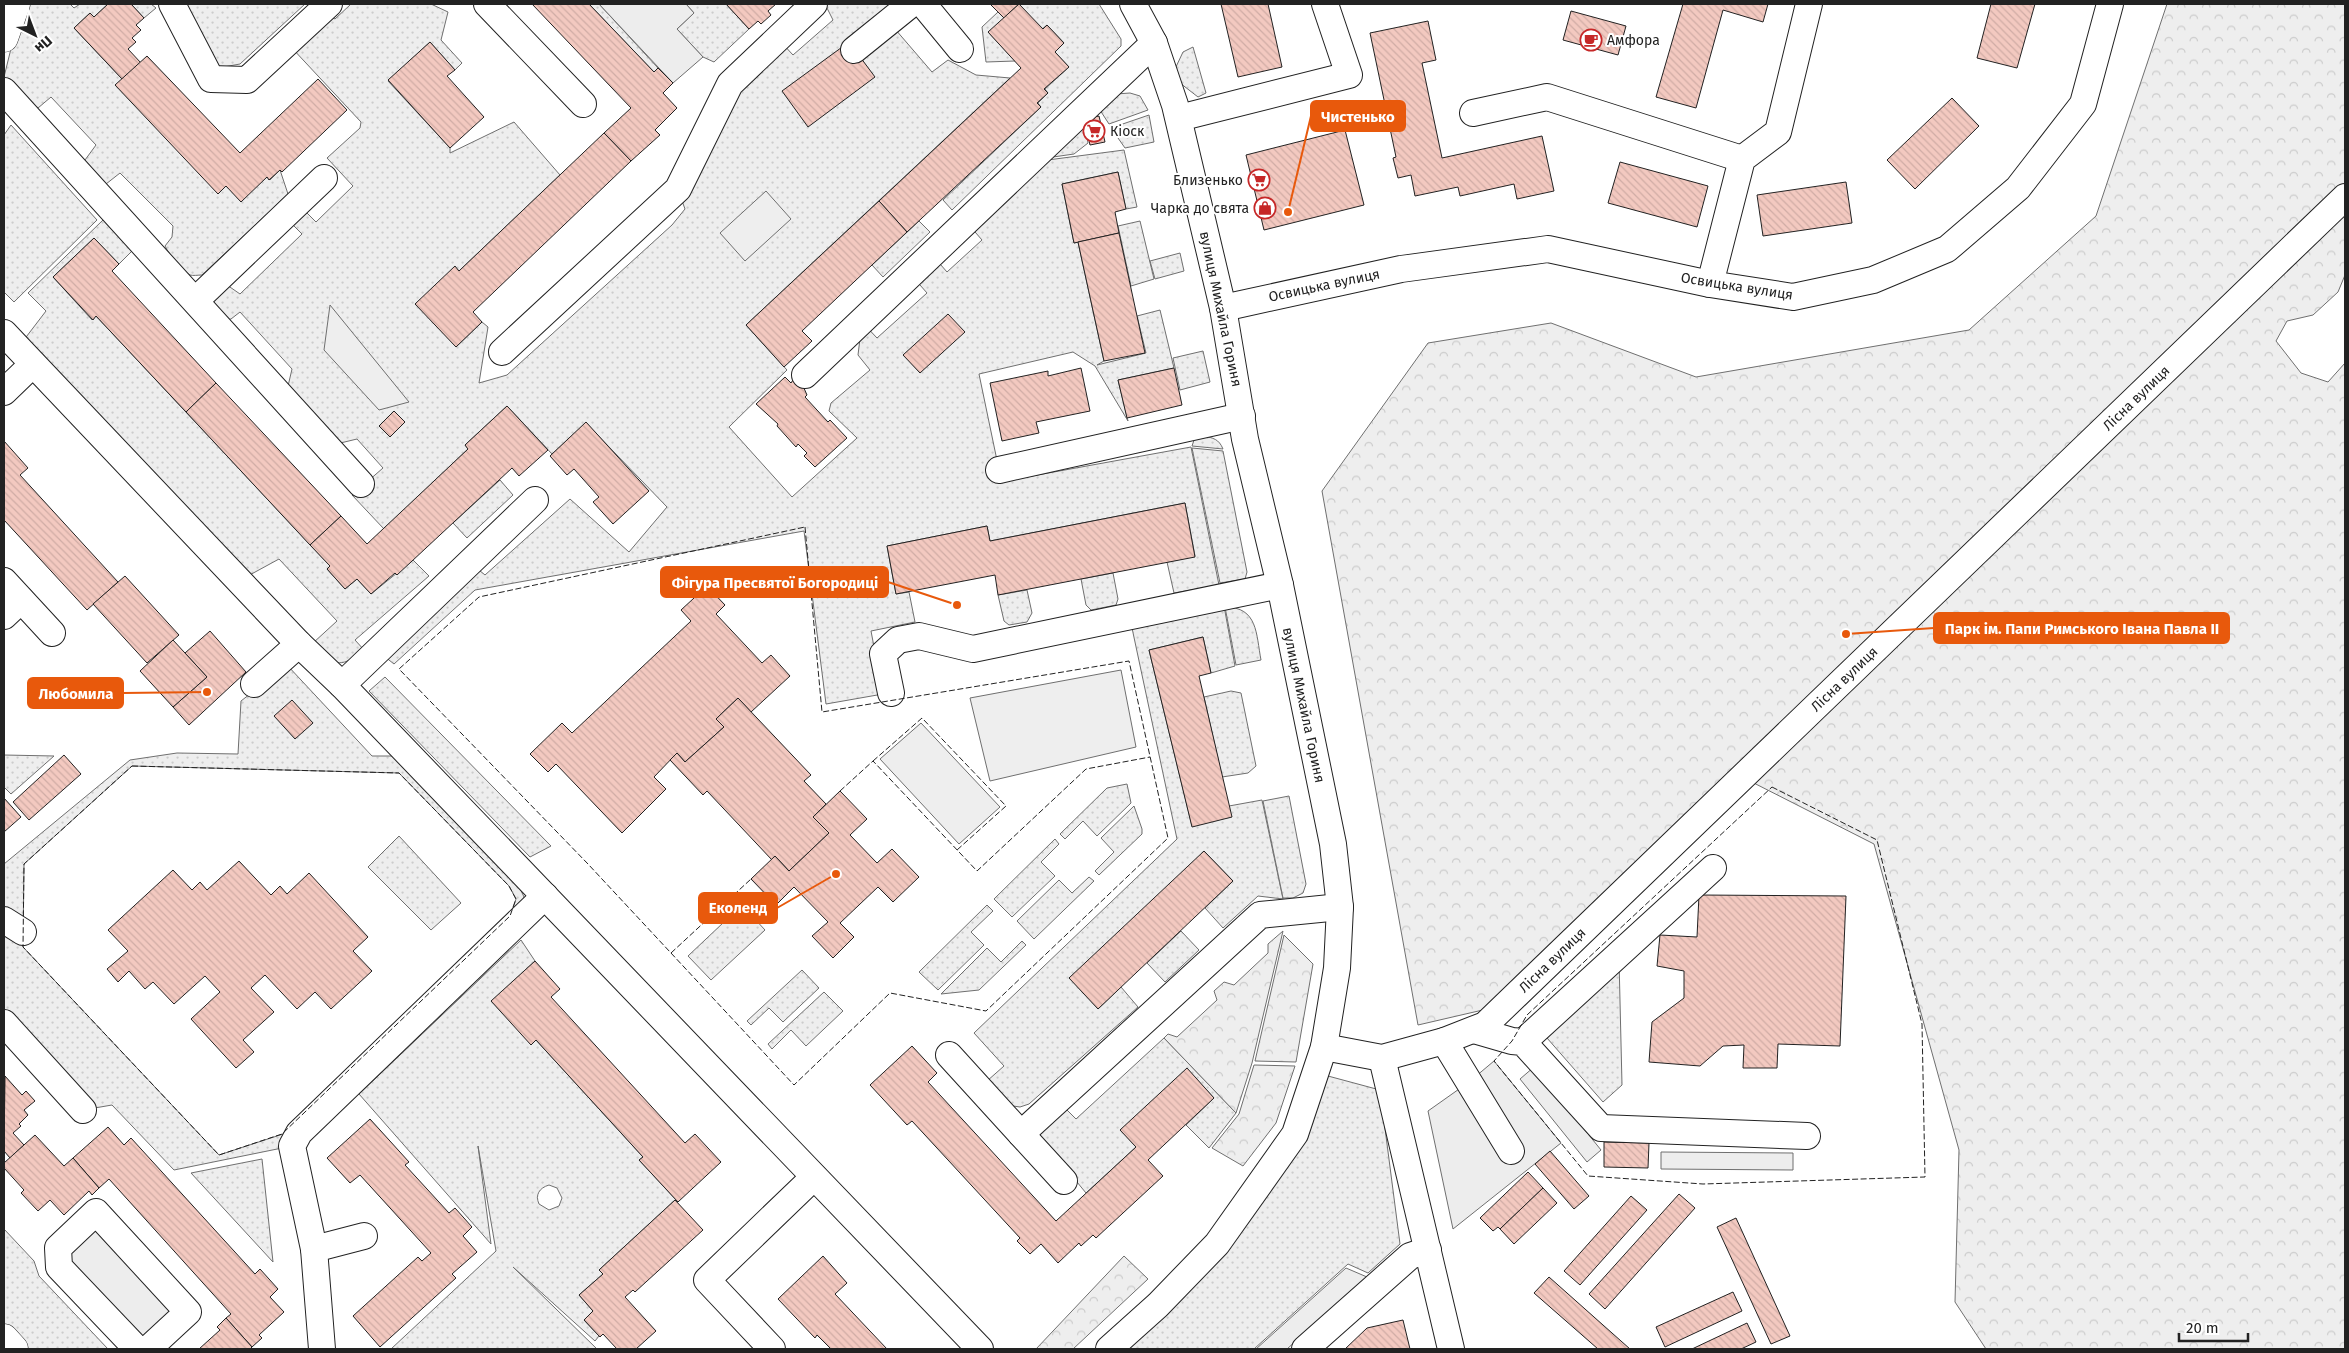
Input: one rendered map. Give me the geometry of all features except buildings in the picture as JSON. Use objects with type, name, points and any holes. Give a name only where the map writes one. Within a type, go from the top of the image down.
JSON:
[{"type":"main road","points":[[4,38],[16,4]]},
{"type":"main road","points":[[4,1338],[14,1349]]},
{"type":"street","points":[[172,4],[211,79],[247,80],[329,4]]},
{"type":"street","points":[[487,4],[583,104]]},
{"type":"street","points":[[502,352],[678,189],[730,84],[814,4]]},
{"type":"street","points":[[854,50],[912,4]]},
{"type":"street","points":[[923,4],[960,50]]},
{"type":"street","name":"вулиця Михайла Гориня","points":[[1108,1349],[1158,1305],[1217,1244],[1295,1134],[1324,1048],[1337,968],[1340,907],[1333,844],[1280,585],[1245,439],[1223,308],[1179,118],[1154,43],[1132,4]]},
{"type":"street","points":[[1179,118],[1349,75],[1325,4]]},
{"type":"street","points":[[1710,284],[1742,159],[1778,132],[1810,4]]},
{"type":"street","name":"Освицька вулиця","points":[[1223,308],[1401,269],[1548,249],[1710,284],[1794,297],[1873,280],[1947,249],[2018,188],[2083,104],[2110,4]]},
{"type":"street","points":[[804,375],[1154,43]]},
{"type":"street","points":[[4,91],[196,300],[361,484]]},
{"type":"street","points":[[1472,113],[1547,97],[1742,159]]},
{"type":"street","points":[[196,300],[324,178]]},
{"type":"street","name":"Лісна вулиця","points":[[1324,1048],[1382,1058],[1444,1041],[1479,1027],[2345,197]]},
{"type":"street","points":[[4,333],[299,644],[342,685],[980,1349]]},
{"type":"street","points":[[4,392],[33,364]]},
{"type":"street","points":[[999,470],[1242,416]]},
{"type":"street","points":[[342,685],[535,500]]},
{"type":"street","points":[[4,581],[12,608],[52,633]]},
{"type":"street","points":[[891,692],[883,654],[898,640],[919,636],[973,649],[1280,585]]},
{"type":"street","points":[[254,684],[299,644]]},
{"type":"street","points":[[1479,1027],[1512,1042],[1523,1042],[1713,868]]},
{"type":"street","points":[[322,1349],[314,1248],[292,1146],[296,1129],[545,896]]},
{"type":"street","points":[[1021,1134],[1260,915],[1340,907]]},
{"type":"street","points":[[4,1023],[83,1110]]},
{"type":"street","points":[[1444,1041],[1511,1151]]},
{"type":"street","points":[[1523,1042],[1601,1128],[1806,1136]]},
{"type":"street","points":[[949,1055],[1064,1181]]},
{"type":"street","points":[[1382,1058],[1451,1349]]},
{"type":"street","points":[[772,1349],[707,1280],[814,1177]]},
{"type":"street","points":[[137,1349],[59,1267],[58,1248],[96,1212],[188,1312],[148,1349]]},
{"type":"street","points":[[314,1248],[364,1236]]},
{"type":"street","points":[[1305,1349],[1410,1256],[1428,1250]]},
{"type":"green space","points":[[22,4],[70,4],[74,8],[80,4],[108,4],[94,17],[90,13],[74,28],[123,80],[218,193],[226,186],[267,177],[270,180],[280,170],[288,194],[202,275],[187,273],[176,262],[165,246],[172,237],[173,226],[120,173],[106,184],[101,183],[84,166],[85,160],[96,145],[51,97],[38,108],[27,102],[10,87],[4,77]]},
{"type":"green space","points":[[131,4],[151,4],[156,8],[144,18]]},
{"type":"green space","points":[[180,4],[305,4],[240,64],[218,68]]},
{"type":"green space","points":[[351,4],[431,4],[448,12],[441,40],[462,63],[455,70],[430,42],[388,81],[450,148],[450,153],[514,122],[560,175],[459,271],[455,267],[456,347],[482,322],[488,327],[479,383],[507,375],[672,225],[685,209],[678,190],[731,89],[781,42],[793,55],[833,20],[825,4],[892,4],[889,22],[932,72],[948,60],[976,75],[1010,78],[746,325],[787,370],[729,427],[792,497],[857,438],[829,411],[831,403],[870,370],[858,355],[862,322],[877,338],[927,293],[913,277],[934,257],[947,272],[982,240],[969,225],[1040,161],[1124,150],[1137,207],[1126,209],[1118,172],[1062,184],[1074,243],[1078,242],[1104,361],[1097,365],[1146,353],[1137,316],[1160,310],[1174,368],[1118,380],[1128,421],[1095,366],[1073,352],[979,374],[999,470],[1010,480],[1191,447],[1219,585],[1174,593],[1167,562],[1195,556],[1185,503],[990,541],[987,526],[887,546],[896,594],[909,592],[915,622],[871,631],[883,694],[826,704],[804,531],[475,590],[394,664],[384,656],[479,570],[485,575],[570,499],[629,552],[667,507],[586,423],[552,454],[507,406],[465,445],[468,449],[384,529],[352,495],[383,468],[357,439],[328,446],[285,399],[292,369],[240,312],[231,319],[225,320],[209,296],[227,285],[240,294],[302,234],[293,225],[294,218],[306,212],[316,222],[353,186],[327,158],[360,128],[361,122],[291,47],[326,14],[335,19]]},
{"type":"green space","points":[[589,4],[599,4],[658,68],[654,72]]},
{"type":"green space","points":[[686,4],[726,4],[749,29],[714,62],[703,57],[677,29],[694,13]]},
{"type":"green space","points":[[1019,4],[1099,4],[1121,39],[1121,46],[952,210],[943,200],[1041,107],[1038,103],[1048,93],[1045,89],[1069,67],[1055,52],[1064,43],[1047,25],[1042,29]]},
{"type":"green space","points":[[2167,4],[2345,4],[2345,275],[2338,292],[2313,315],[2287,321],[2276,341],[2301,373],[2328,382],[2345,363],[2345,1349],[1986,1349],[1955,1302],[1959,1150],[1874,844],[1740,776],[1500,1006],[1418,1025],[1322,491],[1428,343],[1551,323],[1696,377],[1969,330],[2096,216]]},
{"type":"green space","points":[[998,12],[1004,18],[989,33],[1015,61],[986,62],[982,27]]},
{"type":"green space","points":[[1193,47],[1206,93],[1198,97],[1180,83],[1175,69],[1183,52]]},
{"type":"green space","points":[[1130,93],[1140,96],[1148,110],[1109,124],[1098,107],[1116,94]]},
{"type":"green space","points":[[1149,115],[1154,142],[1125,148],[1111,128]]},
{"type":"green space","points":[[1084,121],[1088,143],[1074,154],[1046,158]]},
{"type":"green space","points":[[11,125],[97,220],[14,302],[4,292],[4,135]]},
{"type":"green space","points":[[766,191],[791,219],[745,261],[720,233]]},
{"type":"green space","points":[[103,220],[132,251],[119,264],[94,238],[53,277],[92,320],[96,316],[330,566],[327,569],[345,589],[357,579],[371,594],[413,560],[429,576],[355,640],[365,651],[348,661],[342,663],[332,660],[313,643],[337,621],[279,559],[246,577],[20,345],[46,311],[28,293]]},
{"type":"green space","points":[[919,221],[930,232],[883,277],[872,265]]},
{"type":"green space","points":[[1140,221],[1154,279],[1131,286],[1118,226]]},
{"type":"green space","points":[[1180,253],[1184,271],[1155,279],[1150,261]]},
{"type":"green space","points":[[330,305],[409,402],[379,410],[324,350]]},
{"type":"green space","points":[[1203,351],[1210,382],[1180,390],[1173,358]]},
{"type":"green space","points":[[1204,436],[1218,441],[1223,449],[1192,446],[1195,437]]},
{"type":"green space","points":[[1192,448],[1223,451],[1247,572],[1245,579],[1220,583]]},
{"type":"green space","points":[[500,480],[513,495],[467,538],[453,523]]},
{"type":"green space","points":[[1113,573],[1118,599],[1116,605],[1091,610],[1086,605],[1081,579]]},
{"type":"green space","points":[[1027,590],[1032,613],[1027,622],[1009,625],[1004,621],[998,595]]},
{"type":"green space","points":[[1224,606],[1235,666],[1211,673],[1203,637],[1149,650],[1192,826],[1229,806],[1262,800],[1283,899],[1258,896],[1223,928],[1205,908],[1233,881],[1204,851],[1098,1009],[1121,987],[1138,1007],[1029,1104],[1020,1107],[1006,1105],[987,1081],[1004,1066],[974,1033],[1177,839],[1132,628]]},
{"type":"green space","points":[[1225,607],[1236,608],[1250,617],[1254,624],[1261,660],[1236,665]]},
{"type":"green space","points":[[287,665],[372,756],[392,756],[518,884],[524,897],[523,918],[292,1146],[174,1170],[112,1105],[83,1110],[4,1023],[4,864],[130,760],[177,753],[238,754],[241,701]],"holes":[[[132,766],[399,773],[509,886],[516,899],[510,916],[283,1134],[219,1155],[23,947],[24,864]]]},
{"type":"green space","points":[[1121,670],[1136,747],[990,781],[970,698]]},
{"type":"green space","points":[[385,677],[551,846],[530,857],[369,691]]},
{"type":"green space","points":[[1231,691],[1241,693],[1256,766],[1248,773],[1222,777],[1204,697]]},
{"type":"green space","points":[[921,723],[1000,807],[959,844],[880,759]]},
{"type":"green space","points":[[4,755],[54,756],[11,794],[4,787]]},
{"type":"green space","points":[[1127,784],[1131,803],[1097,836],[1083,821],[1065,839],[1060,834],[1107,788]]},
{"type":"green space","points":[[1289,796],[1306,884],[1303,893],[1293,898],[1283,898],[1263,801]]},
{"type":"green space","points":[[1134,806],[1142,834],[1099,875],[1095,871],[1114,852],[1101,838]]},
{"type":"green space","points":[[399,836],[461,903],[431,930],[368,867]]},
{"type":"green space","points":[[1055,839],[1059,844],[1041,862],[1055,876],[1012,917],[994,899]]},
{"type":"green space","points":[[1089,877],[1094,881],[1034,939],[1017,921],[1059,880],[1072,893]]},
{"type":"green space","points":[[742,905],[765,930],[711,980],[688,956]]},
{"type":"green space","points":[[987,905],[993,911],[971,932],[984,945],[938,990],[919,972]]},
{"type":"green space","points":[[1181,931],[1199,950],[1165,982],[1147,963]]},
{"type":"green space","points":[[1283,931],[1252,1063],[1236,1113],[1164,1038],[1168,1034],[1177,1037],[1217,1000],[1214,991],[1224,982],[1234,985],[1268,953],[1268,944]]},
{"type":"green space","points":[[1284,935],[1313,964],[1296,1062],[1255,1061]]},
{"type":"green space","points":[[521,940],[535,961],[492,1001],[532,1044],[536,1040],[643,1157],[639,1160],[678,1202],[675,1200],[599,1270],[603,1274],[579,1295],[593,1311],[584,1320],[599,1336],[595,1341],[513,1267],[597,1349],[391,1349],[496,1251],[478,1146],[491,1244],[359,1094]],"holes":[[[549,1185],[557,1188],[562,1198],[559,1206],[549,1210],[539,1204],[537,1198],[540,1190]]]},
{"type":"green space","points":[[1022,941],[1026,945],[979,990],[941,994],[987,948],[1001,962]]},
{"type":"green space","points":[[1619,959],[1622,1085],[1603,1102],[1540,1030]]},
{"type":"green space","points":[[802,970],[819,988],[783,1022],[769,1008],[751,1025],[747,1021]]},
{"type":"green space","points":[[824,992],[843,1011],[806,1046],[791,1030],[772,1049],[768,1044]]},
{"type":"green space","points":[[1164,1038],[1236,1113],[1209,1148],[1186,1125],[1214,1098],[1187,1069],[1121,1130],[1136,1147],[1086,1193],[1036,1132],[1060,1111],[1067,1110],[1076,1119]]},
{"type":"green space","points":[[1254,1065],[1295,1066],[1276,1123],[1243,1166],[1212,1148],[1239,1114]]},
{"type":"green space","points":[[1328,1076],[1380,1090],[1400,1244],[1368,1273],[1348,1264],[1254,1349],[1125,1349]]},
{"type":"green space","points":[[262,1159],[273,1262],[191,1173]]},
{"type":"green space","points":[[4,1229],[34,1261],[39,1276],[108,1349],[29,1349],[4,1323]]},
{"type":"green space","points":[[1124,1256],[1148,1279],[1073,1349],[1036,1349]]},
{"type":"shaded area","points":[[599,4],[686,4],[694,13],[677,29],[703,57],[673,83]]},
{"type":"shaded area","points":[[1494,1061],[1561,1143],[1453,1229],[1428,1111],[1469,1082]]},
{"type":"shaded area","points":[[1534,1067],[1601,1150],[1587,1162],[1520,1079]]},
{"type":"shaded area","points":[[1661,1152],[1793,1153],[1793,1170],[1661,1169]]},
{"type":"shaded area","points":[[98,1222],[180,1310],[141,1345],[66,1265],[64,1251]]},
{"type":"shaded area","points":[[1346,1268],[1367,1277],[1287,1349],[1256,1349]]},
{"type":"fence","points":[[805,527],[822,712],[1129,661],[1168,838],[986,1011],[890,993],[794,1085],[588,864],[399,669],[479,597],[805,527]]},
{"type":"fence","points":[[873,761],[922,718],[1006,806],[957,850]]},
{"type":"fence","points":[[840,791],[873,761],[977,871],[1086,769],[1150,757]]},
{"type":"fence","points":[[132,766],[399,773],[509,886],[516,899],[510,916],[282,1134],[219,1155],[23,947],[24,864],[132,766]]},
{"type":"fence","points":[[1772,787],[1877,840],[1922,1024],[1925,1177],[1703,1184],[1588,1176],[1494,1061],[1512,1041],[1527,1015],[1772,787]]},
{"type":"fence","points":[[671,953],[751,879]]},
{"type":"place","name":"Амфора","points":[[1591,40]]},
{"type":"place","name":"Кіоск","points":[[1094,131]]},
{"type":"place","name":"Близенько","points":[[1259,180]]},
{"type":"place","name":"Чарка до свята","points":[[1265,208]]},
{"type":"place","name":"Чистенько","points":[[1288,212]]},
{"type":"place","name":"Фігура Пресвятої Богородиці","points":[[957,605]]},
{"type":"place","name":"Парк ім. Папи Римського Івана Павла ІІ","points":[[1846,634]]},
{"type":"place","name":"Любомила","points":[[207,692]]},
{"type":"place","name":"Еколенд","points":[[836,874]]}]
